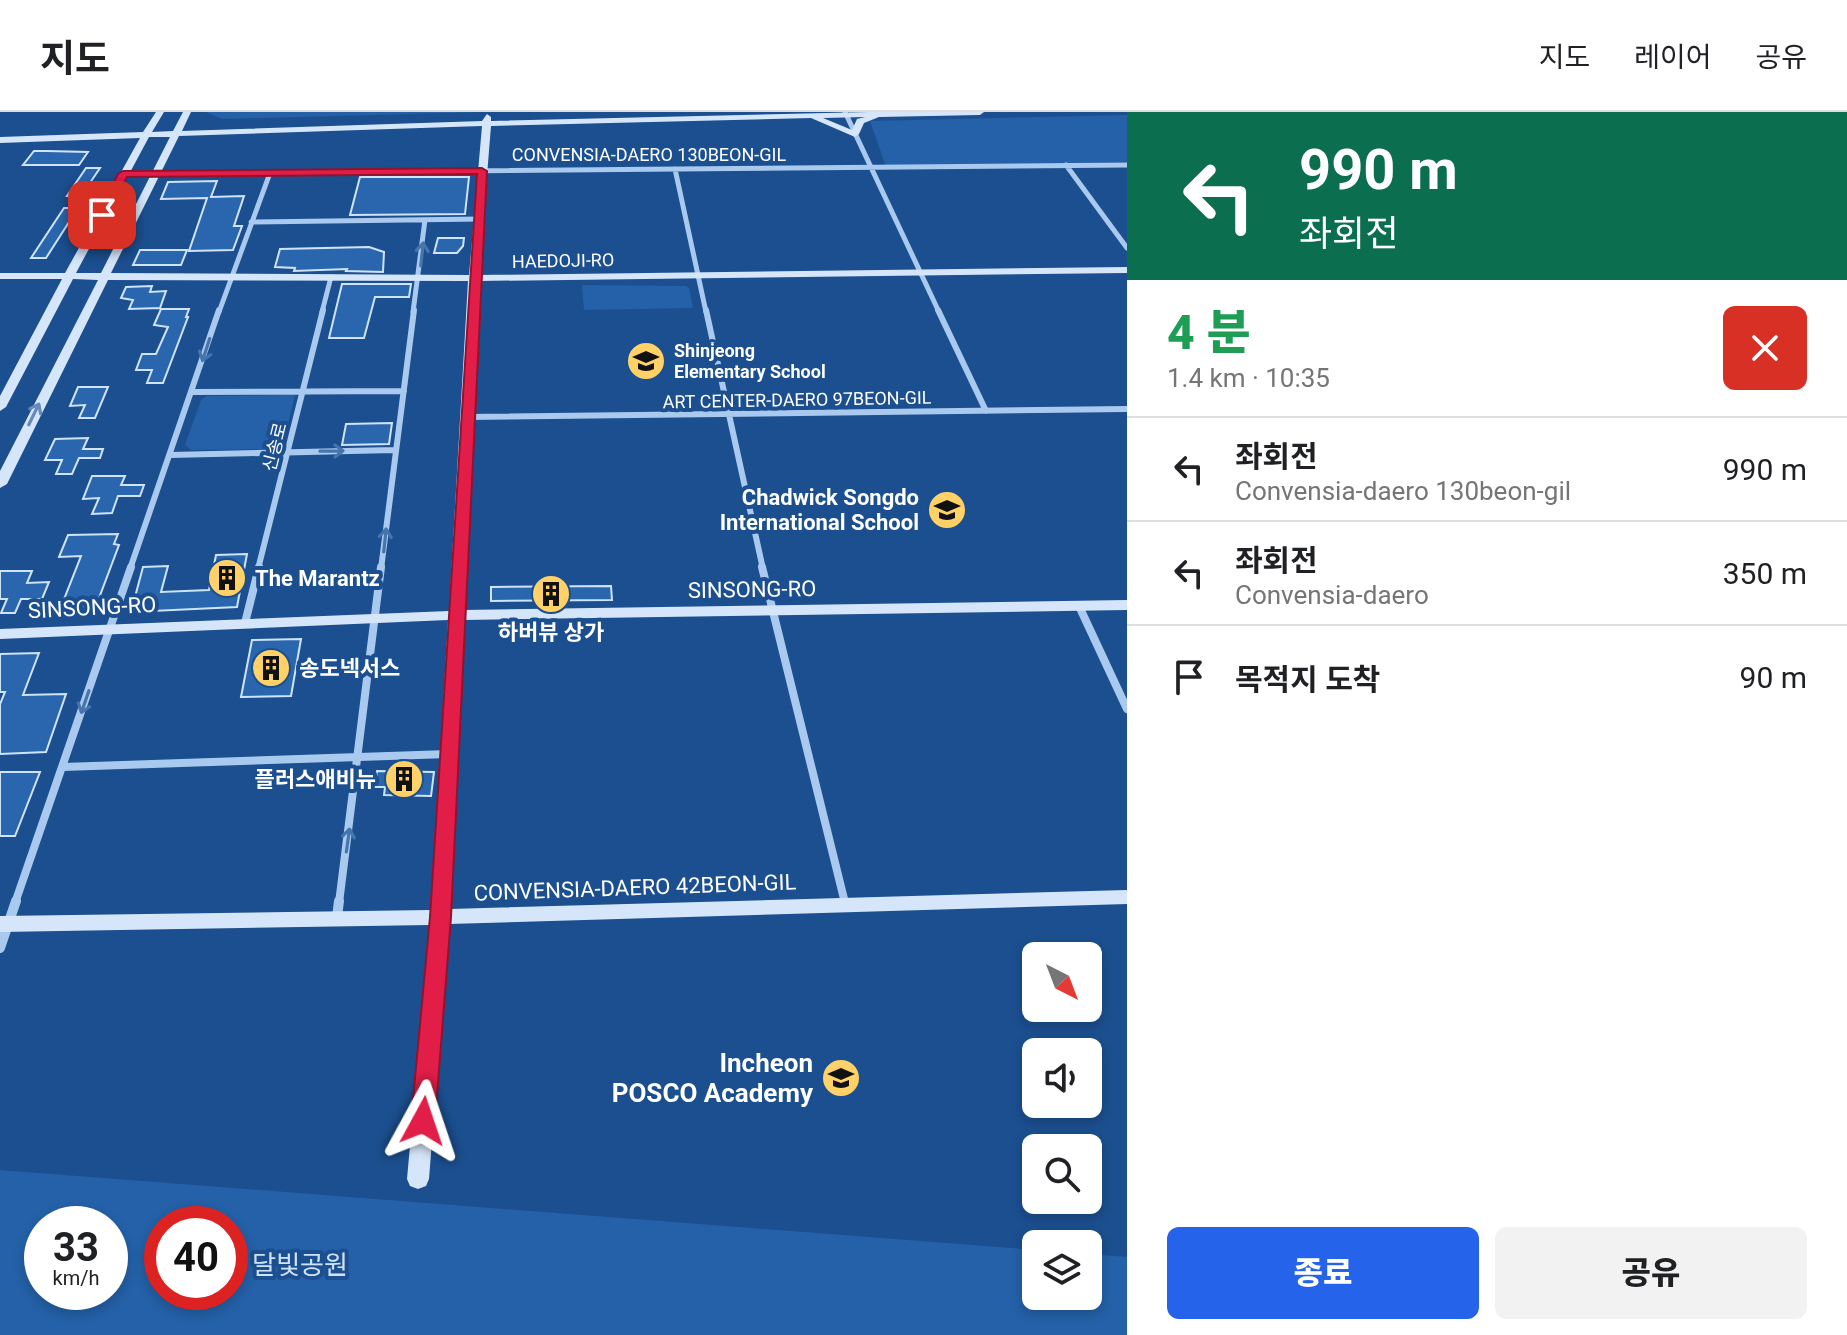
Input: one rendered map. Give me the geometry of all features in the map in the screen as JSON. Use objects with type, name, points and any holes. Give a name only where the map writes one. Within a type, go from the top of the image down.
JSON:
[{"type":"street","points":[[0,407],[123,174],[160,112]]},
{"type":"street","points":[[0,484],[122,235],[187,112]]},
{"type":"street","points":[[0,137],[690,112]]},
{"type":"street","points":[[487,120],[980,112]]},
{"type":"street","points":[[846,113],[986,411]]},
{"type":"street","points":[[855,134],[863,119],[901,113]]},
{"type":"street","points":[[788,115],[827,121],[855,134]]},
{"type":"street","points":[[418,1179],[440,917],[474,278],[487,120]]},
{"type":"street","points":[[1066,165],[1127,248]]},
{"type":"street","name":"CONVENSIA-DAERO 130BEON-GIL","points":[[123,174],[1127,165]]},
{"type":"street","points":[[675,169],[772,611],[845,904]]},
{"type":"street","points":[[0,948],[4,924],[63,767],[231,276],[270,173]]},
{"type":"street","points":[[251,222],[481,219]]},
{"type":"street","points":[[337,917],[425,220]]},
{"type":"street","points":[[91,237],[92,244],[102,246],[114,244],[122,235]]},
{"type":"street","name":"HAEDOJI-RO","points":[[0,276],[474,278],[1127,270]]},
{"type":"street","name":"신송로","points":[[245,623],[331,277]]},
{"type":"street","points":[[48,318],[72,305],[82,309],[82,318]]},
{"type":"street","points":[[193,392],[404,391]]},
{"type":"street","name":"ART CENTER-DAERO 97BEON-GIL","points":[[468,417],[1127,409]]},
{"type":"street","points":[[170,455],[394,450]]},
{"type":"street","name":"SINSONG-RO","points":[[0,634],[455,615],[1127,605]]},
{"type":"street","points":[[1079,606],[1127,709]]},
{"type":"street","points":[[63,767],[448,754]]},
{"type":"street","name":"CONVENSIA-DAERO 42BEON-GIL","points":[[4,924],[440,917],[1127,897]]},
{"type":"green space","points":[[206,112],[483,112],[222,119]]},
{"type":"green space","points":[[1127,115],[1127,162],[886,167],[870,121]]},
{"type":"green space","points":[[582,285],[686,286],[693,308],[584,310]]},
{"type":"green space","points":[[295,395],[282,449],[191,450],[185,445],[201,400],[207,396]]},
{"type":"green space","name":"달빛공원","points":[[0,1170],[1022,1249],[1022,1310],[1102,1310],[1102,1255],[1127,1257],[1127,1335],[0,1335]]},
{"type":"building","points":[[34,151],[88,152],[79,165],[23,165]]},
{"type":"building","points":[[86,168],[100,168],[81,196],[67,196]]},
{"type":"building","points":[[360,177],[469,177],[465,214],[350,215]]},
{"type":"building","points":[[217,181],[211,197],[244,196],[234,226],[242,226],[233,250],[189,251],[207,198],[161,199],[168,182]]},
{"type":"building","points":[[64,208],[78,208],[46,258],[31,258]]},
{"type":"building","points":[[438,238],[464,238],[463,246],[457,253],[434,253]]},
{"type":"building","points":[[369,247],[384,252],[383,272],[347,269],[294,271],[295,268],[275,267],[280,249]]},
{"type":"building","points":[[140,250],[187,250],[181,265],[133,265]]},
{"type":"building","points":[[342,284],[411,284],[409,297],[375,297],[364,338],[329,338]]},
{"type":"building","points":[[152,286],[150,292],[166,291],[160,308],[129,309],[133,300],[121,298],[126,287]]},
{"type":"building","points":[[161,309],[189,309],[188,317],[163,383],[147,383],[152,370],[136,370],[142,354],[156,354],[168,327],[154,325]]},
{"type":"building","points":[[78,387],[108,387],[95,418],[79,418],[85,405],[70,406]]},
{"type":"building","points":[[392,423],[389,444],[342,445],[346,424]]},
{"type":"building","points":[[88,438],[83,449],[103,449],[100,458],[79,458],[72,474],[56,474],[62,460],[45,460],[55,439]]},
{"type":"building","points":[[92,476],[125,476],[121,485],[144,485],[140,496],[118,496],[112,513],[92,514],[99,498],[83,499]]},
{"type":"building","points":[[118,534],[114,544],[119,545],[96,606],[61,607],[81,556],[59,557],[68,535]]},
{"type":"building","name":"The Marantz","points":[[247,554],[237,607],[131,612],[143,567],[168,566],[161,592],[209,590],[216,555]]},
{"type":"building","points":[[0,571],[32,571],[27,583],[49,582],[42,599],[21,599],[15,613],[1,613],[7,599],[0,599]]},
{"type":"building","name":"하버뷰 상가","points":[[611,586],[612,600],[491,601],[491,587]]},
{"type":"building","name":"송도넥서스","points":[[301,639],[291,696],[241,697],[252,640]]},
{"type":"building","points":[[39,653],[23,695],[66,694],[46,752],[0,754],[0,704],[5,692],[0,692],[0,654]]},
{"type":"building","name":"플러스애비뉴","points":[[377,771],[434,772],[431,796],[384,795],[385,787],[374,787]]},
{"type":"building","points":[[0,772],[40,772],[15,836],[0,836]]},
{"type":"place","name":"Shinjeong Elementary School","points":[[646,361]]},
{"type":"place","name":"Chadwick Songdo International School","points":[[947,510]]},
{"type":"place","name":"The Marantz","points":[[227,578]]},
{"type":"place","name":"하버뷰 상가","points":[[551,594]]},
{"type":"place","name":"송도넥서스","points":[[271,668]]},
{"type":"place","name":"플러스애비뉴","points":[[404,779]]},
{"type":"place","name":"Incheon POSCO Academy","points":[[841,1078]]},
{"type":"route","points":[[102,215],[123,174],[482,171],[481,219],[473,285],[440,917],[423,1121]]}]
